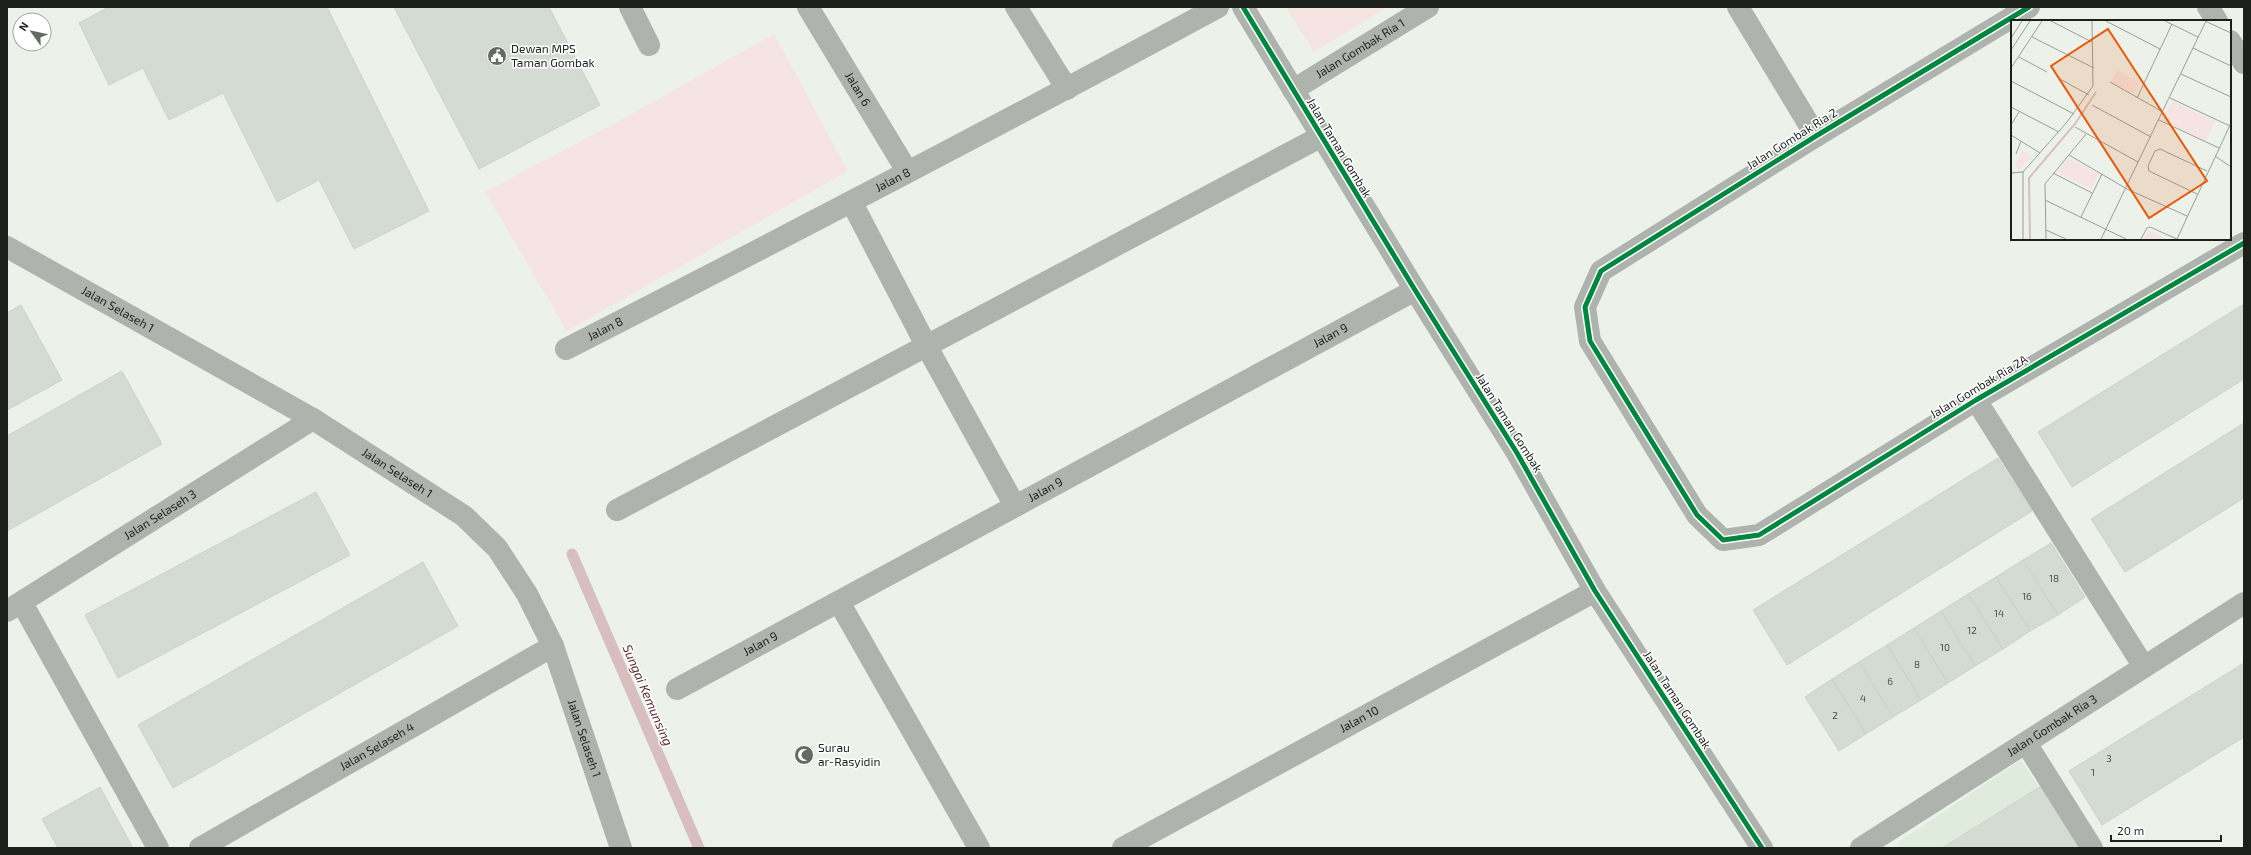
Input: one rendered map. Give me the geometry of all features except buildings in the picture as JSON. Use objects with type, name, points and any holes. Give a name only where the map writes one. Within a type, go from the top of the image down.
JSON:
[{"type":"street","points":[[630,7],[649,45]]},
{"type":"street","name":"Jalan 6","points":[[808,7],[907,171]]},
{"type":"street","points":[[1016,7],[1067,89]]},
{"type":"street","name":"Jalan 8","points":[[566,349],[852,202],[907,171],[1067,89],[1218,7]]},
{"type":"street","name":"Jalan Taman Gombak","points":[[1243,7],[1414,290],[1517,452],[1595,591],[1762,848]]},
{"type":"street","name":"Jalan Gombak Ria 1","points":[[1293,90],[1428,7]]},
{"type":"street","points":[[1738,7],[1816,136]]},
{"type":"street","name":"Jalan Gombak Ria 2","points":[[1723,540],[1697,515],[1590,341],[1586,307],[1601,271],[1816,136],[2029,7]]},
{"type":"street","points":[[2208,7],[2216,20]]},
{"type":"street","points":[[2231,43],[2244,63]]},
{"type":"street","points":[[617,510],[1320,136]]},
{"type":"street","points":[[852,202],[926,345],[1014,506]]},
{"type":"street","name":"Jalan Gombak Ria 2A","points":[[1723,540],[1759,535],[1976,400],[2244,243]]},
{"type":"street","name":"Jalan Selaseh 1","points":[[11,255],[313,419],[464,516],[497,548],[527,594],[553,646],[622,848]]},
{"type":"street","name":"Jalan 9","points":[[677,689],[1414,290]]},
{"type":"street","points":[[1976,400],[2144,667]]},
{"type":"street","name":"Jalan Selaseh 3","points":[[14,607],[313,419]]},
{"type":"street","name":"Jalan 10","points":[[1123,848],[1595,591]]},
{"type":"street","points":[[839,602],[979,848]]},
{"type":"street","name":"Jalan Gombak Ria 3","points":[[1875,844],[2026,743],[2244,603]]},
{"type":"street","points":[[14,607],[158,848]]},
{"type":"street","name":"Jalan Selaseh 4","points":[[200,848],[553,646]]},
{"type":"street","points":[[2026,743],[2092,848]]},
{"type":"shaded area","points":[[1286,7],[1388,7],[1314,52]]},
{"type":"shaded area","points":[[774,34],[848,171],[567,331],[485,192],[619,121]]},
{"type":"shaded area","points":[[2021,760],[2078,848],[1901,848],[1897,843]]},
{"type":"waterway","name":"Sungai Kemunsing","points":[[572,554],[699,848]]},
{"type":"cycle path","points":[[1243,7],[1415,290],[1517,453],[1595,591],[1762,848]]},
{"type":"cycle path","points":[[2029,7],[1816,136],[1601,271],[1585,307],[1590,341],[1697,515],[1723,540],[1759,535],[1976,400],[2244,243]]},
{"type":"place","name":"Dewan MPS Taman Gombak","points":[[497,56]]},
{"type":"place","name":"Surau ar-Rasyidin","points":[[804,755]]}]
